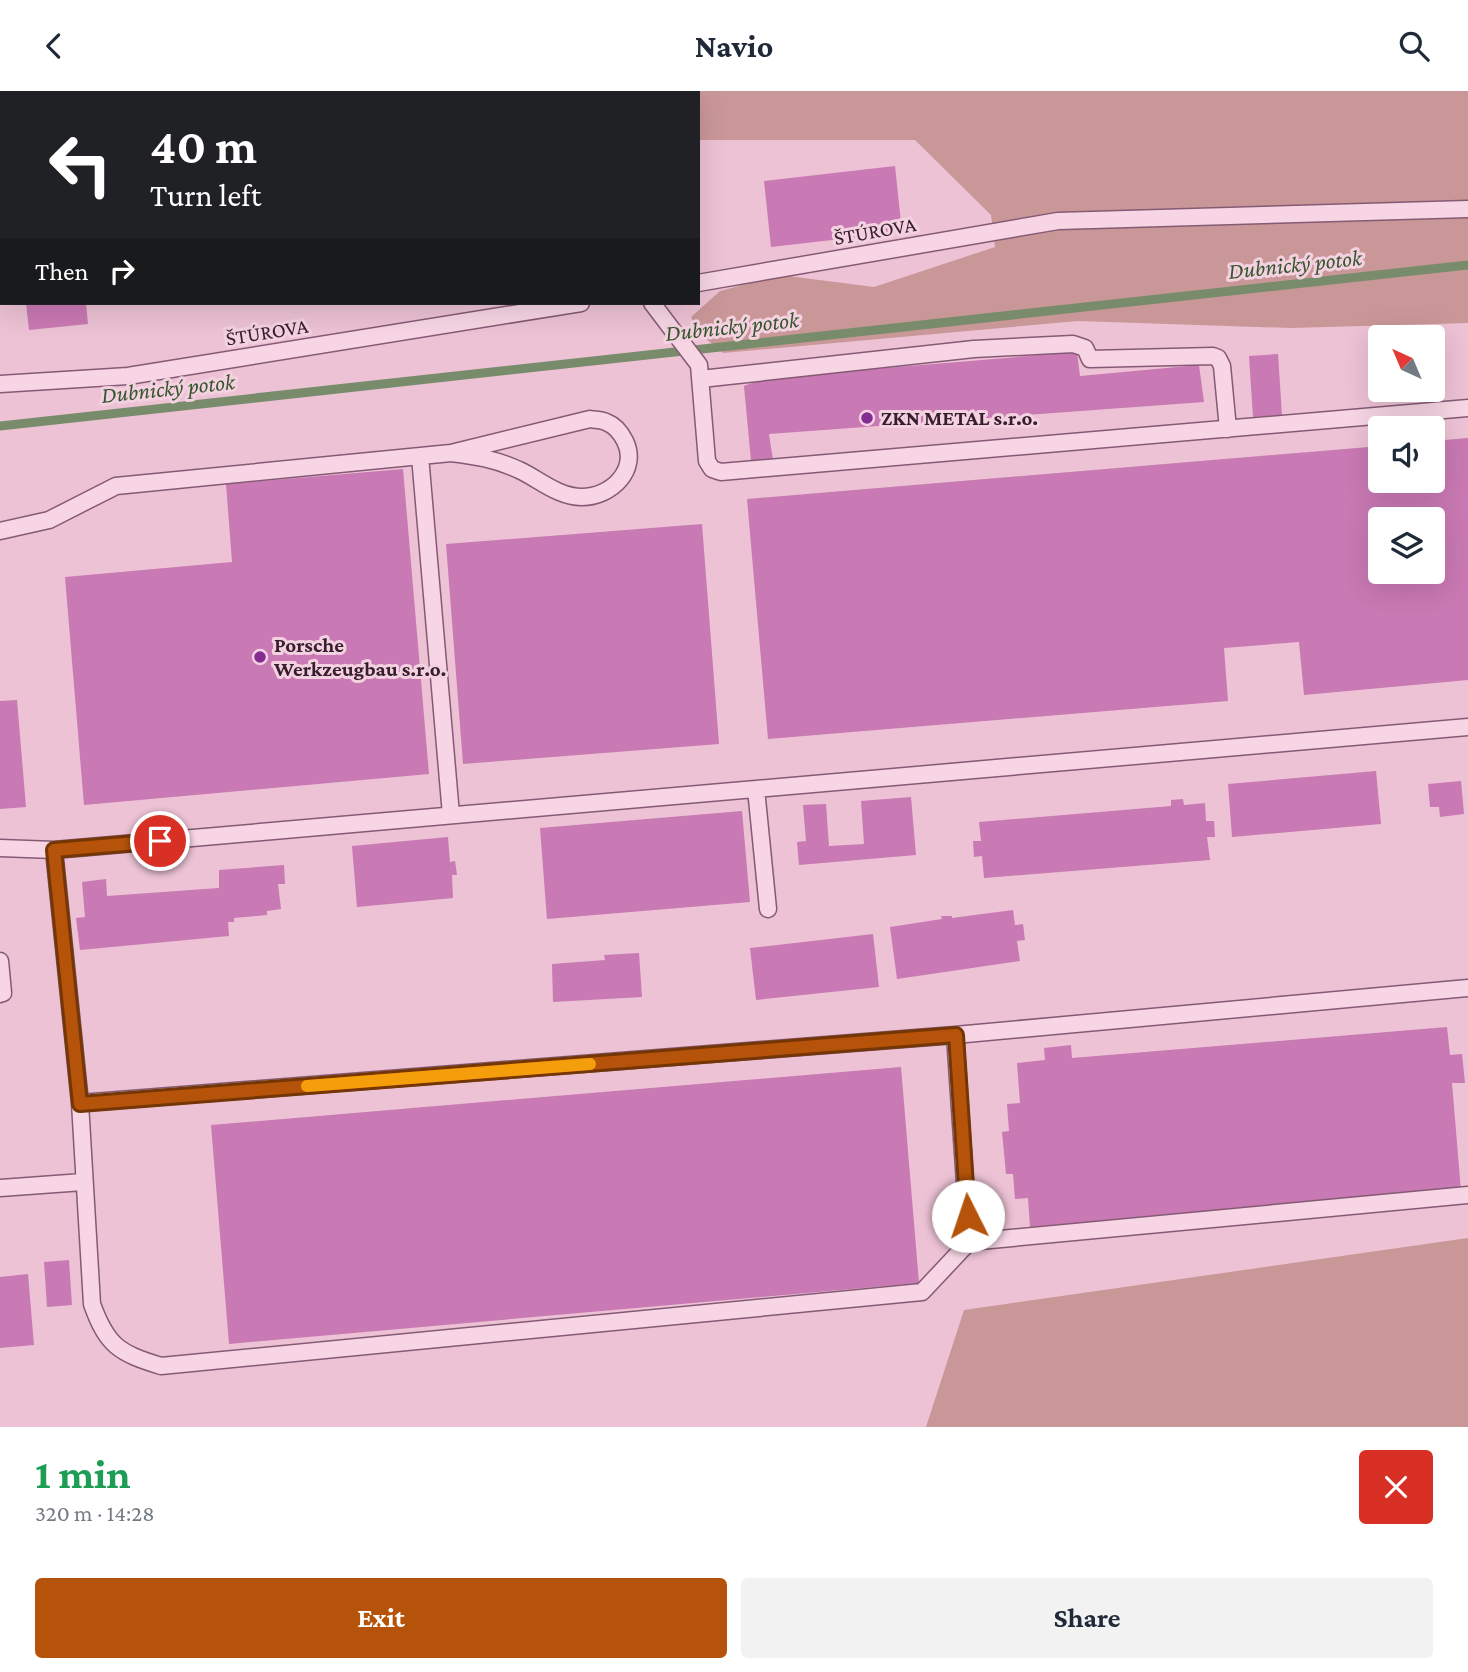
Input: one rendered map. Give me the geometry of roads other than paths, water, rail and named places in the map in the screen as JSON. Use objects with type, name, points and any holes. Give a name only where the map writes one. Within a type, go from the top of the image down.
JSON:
[{"type":"lane","name":"ŠTÚROVA","points":[[700,283],[1058,221],[1468,209]]},
{"type":"lane","name":"ŠTÚROVA","points":[[0,384],[128,376],[569,305]]},
{"type":"lane","points":[[654,305],[700,372],[707,461],[712,469],[721,472],[1468,408]]},
{"type":"lane","points":[[700,372],[974,349],[1073,344],[1085,348],[1090,359],[1213,356],[1218,358],[1222,366],[1228,429]]},
{"type":"lane","points":[[0,531],[49,520],[116,486],[452,453],[590,419],[607,422],[621,433],[629,450],[628,467],[618,483],[605,492],[581,497],[556,491],[491,458],[452,453]]},
{"type":"lane","points":[[420,456],[451,815]]},
{"type":"lane","points":[[0,848],[54,850],[1468,727]]},
{"type":"lane","points":[[756,789],[768,909]]},
{"type":"lane","points":[[54,850],[80,1104],[92,1304],[100,1328],[120,1351],[161,1366],[922,1292],[970,1242],[1468,1195]]},
{"type":"lane","points":[[0,961],[3,993],[0,994]]},
{"type":"lane","points":[[80,1104],[956,1035],[1468,988]]},
{"type":"lane","points":[[956,1035],[970,1242]]},
{"type":"lane","points":[[0,1188],[83,1182]]},
{"type":"waterway","name":"Dubnický potok","points":[[0,426],[1468,265]]},
{"type":"place","name":"ZKN METAL s.r.o.","points":[[867,418]]},
{"type":"place","name":"Porsche Werkzeugbau s.r.o.","points":[[260,657]]}]
